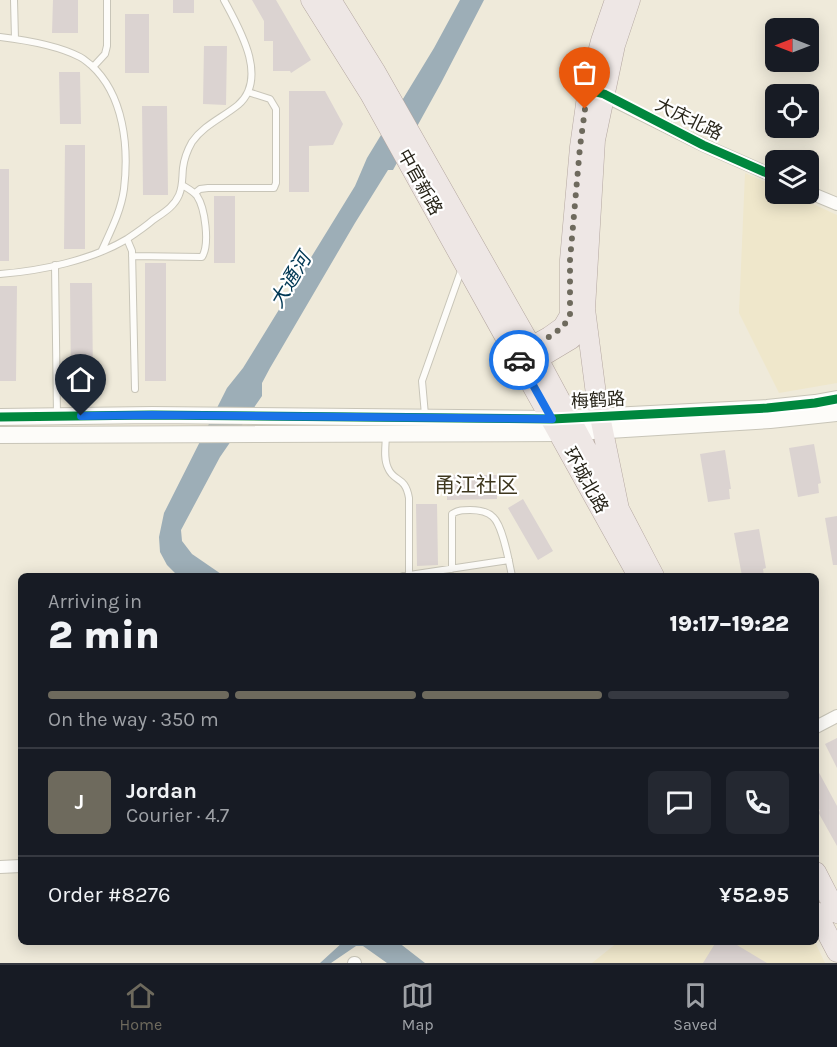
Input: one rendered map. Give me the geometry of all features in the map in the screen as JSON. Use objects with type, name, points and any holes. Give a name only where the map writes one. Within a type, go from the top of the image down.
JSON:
[{"type":"main road","name":"中官新路","points":[[311,0],[370,94],[464,261],[527,357]]},
{"type":"main road","name":"中官新路","points":[[332,0],[412,137],[527,357]]},
{"type":"main road","name":"环城北路","points":[[615,0],[601,41],[596,92],[585,309],[597,402],[619,509]]},
{"type":"main road","name":"环城北路","points":[[527,357],[563,327],[570,315],[571,249],[580,147],[596,92],[630,0]]},
{"type":"main road","name":"环城北路","points":[[527,357],[571,339],[585,309]]},
{"type":"main road","name":"环城北路","points":[[527,357],[638,573]]},
{"type":"main road","name":"环城北路","points":[[564,426],[619,509],[652,573]]},
{"type":"main road","points":[[819,878],[837,913]]},
{"type":"main road","points":[[819,918],[837,952]]},
{"type":"street","name":"大庆北路","points":[[596,92],[703,145],[765,172]]},
{"type":"street","points":[[819,197],[837,204]]},
{"type":"street","name":"梅鹤路","points":[[0,435],[386,433],[564,426],[767,408],[837,399]]},
{"type":"street","name":"梅鹤路","points":[[601,423],[770,420],[837,413]]},
{"type":"street","name":"梅鹤路","points":[[0,417],[425,418],[564,426]]},
{"type":"street","points":[[819,725],[837,716]]},
{"type":"street","points":[[0,867],[18,866]]},
{"type":"lane","points":[[14,0],[15,39]]},
{"type":"lane","points":[[93,67],[105,54],[107,46],[107,0]]},
{"type":"lane","points":[[0,274],[55,265],[90,256],[127,239],[172,206],[179,195],[183,166],[191,144],[203,128],[239,104],[248,92],[252,77],[241,32],[224,0]]},
{"type":"lane","points":[[0,37],[25,39],[82,57],[100,73],[111,91],[122,120],[126,158],[124,191],[117,217],[102,250]]},
{"type":"lane","points":[[195,193],[200,189],[208,188],[274,188],[276,183],[276,109],[270,99],[248,92]]},
{"type":"lane","points":[[132,256],[202,257],[205,253],[206,226],[201,204],[195,193],[182,185]]},
{"type":"lane","points":[[127,239],[132,251],[135,389]]},
{"type":"lane","points":[[425,418],[422,381],[464,261]]},
{"type":"lane","points":[[55,265],[57,416]]},
{"type":"lane","points":[[386,433],[388,469],[394,477],[403,482],[407,489],[406,573]]},
{"type":"lane","points":[[452,569],[452,514],[457,510],[475,510],[486,512],[494,518],[502,534],[511,573]]},
{"type":"lane","points":[[421,573],[509,560]]},
{"type":"shaded area","points":[[460,0],[484,0],[393,170],[388,170],[355,223],[270,368],[262,383],[262,396],[220,457],[181,530],[182,541],[192,554],[220,573],[175,573],[167,565],[160,552],[159,537],[164,513],[227,388],[243,368],[355,186],[367,158],[434,48]]},
{"type":"shaded area","points":[[745,173],[765,182],[765,204],[813,204],[837,215],[837,383],[779,393],[739,313]]},
{"type":"shaded area","points":[[340,945],[402,945],[425,963],[387,963],[363,946],[356,946],[331,963],[320,963]]},
{"type":"shaded area","points":[[614,945],[816,945],[825,963],[592,963]]},
{"type":"building","points":[[53,0],[78,0],[78,33],[52,33]]},
{"type":"building","points":[[173,0],[194,0],[194,13],[173,13]]},
{"type":"building","points":[[252,0],[276,0],[311,60],[291,73],[290,71],[273,71],[273,41],[264,41],[264,21]]},
{"type":"building","points":[[125,14],[149,14],[149,73],[125,73]]},
{"type":"building","points":[[204,46],[227,46],[226,105],[203,104]]},
{"type":"building","points":[[59,72],[80,72],[81,124],[60,124]]},
{"type":"building","points":[[289,91],[325,91],[343,124],[333,145],[309,146],[309,192],[289,192]]},
{"type":"building","points":[[142,106],[167,106],[168,195],[143,195]]},
{"type":"building","points":[[65,145],[85,145],[85,249],[64,249]]},
{"type":"building","points":[[0,169],[9,169],[9,261],[0,261]]},
{"type":"building","points":[[214,196],[235,196],[235,263],[214,263]]},
{"type":"building","points":[[145,263],[166,263],[166,381],[145,381]]},
{"type":"building","points":[[70,283],[92,283],[93,381],[71,381]]},
{"type":"building","points":[[0,286],[17,286],[16,381],[0,381]]},
{"type":"building","points":[[814,444],[821,483],[818,484],[819,493],[798,497],[789,448]]},
{"type":"building","points":[[725,450],[731,489],[729,489],[730,499],[708,502],[700,454]]},
{"type":"building","points":[[447,475],[497,475],[497,499],[447,500]]},
{"type":"building","points":[[523,499],[553,551],[538,560],[508,508]]},
{"type":"building","points":[[416,504],[437,504],[438,565],[417,566]]},
{"type":"building","points":[[837,516],[837,565],[833,565],[825,518]]},
{"type":"building","points":[[759,529],[766,568],[763,569],[764,573],[741,573],[734,533]]},
{"type":"building","points":[[837,738],[837,768],[825,744]]},
{"type":"building","points":[[819,773],[837,806],[837,846],[819,814]]},
{"type":"building","points":[[714,945],[737,945],[767,963],[703,963]]},
{"type":"cycle path","points":[[588,90],[604,94],[703,145],[765,172]]},
{"type":"cycle path","points":[[0,417],[152,415],[552,419],[767,408],[837,399]]},
{"type":"way so far","points":[[519,360],[516,355],[563,327],[570,315],[570,260],[585,109]]},
{"type":"district","name":"甬江社区","points":[[476,485]]},
{"type":"route","points":[[81,416],[552,419],[519,360]]},
{"type":"water label","name":"大通河","points":[[290,280]]}]
